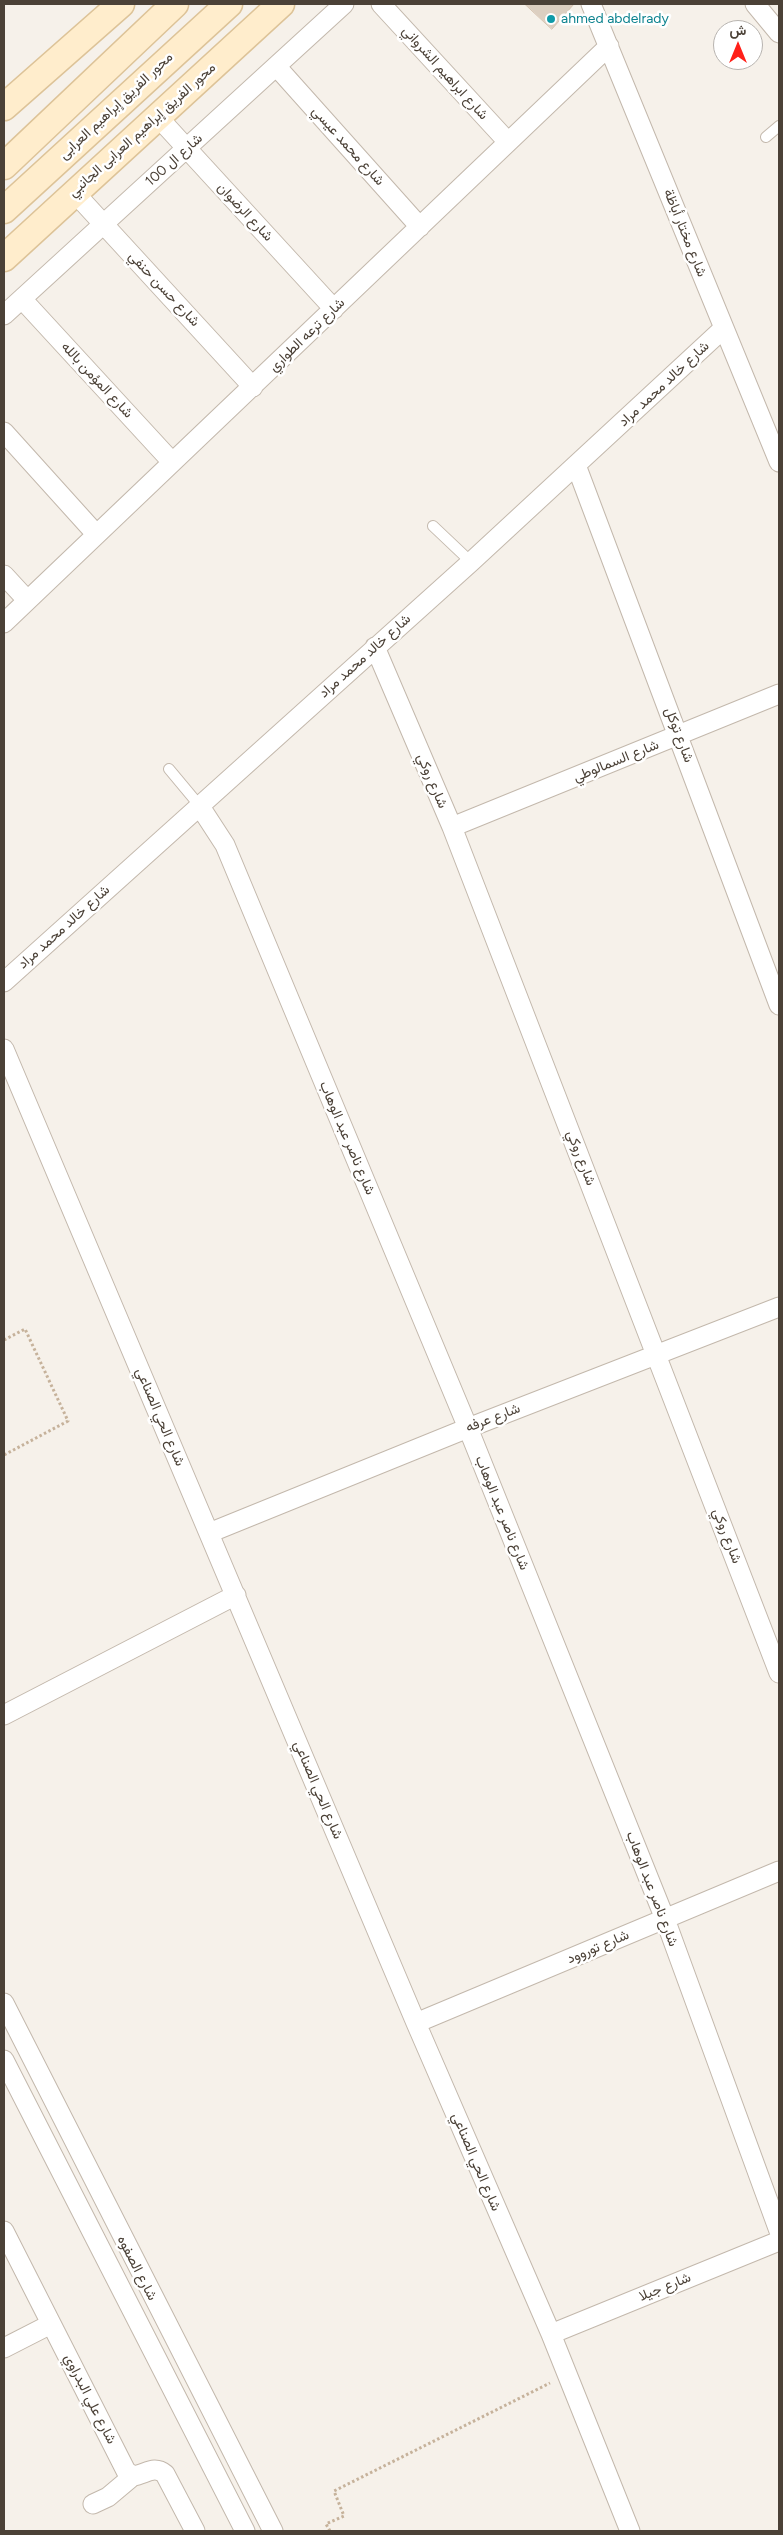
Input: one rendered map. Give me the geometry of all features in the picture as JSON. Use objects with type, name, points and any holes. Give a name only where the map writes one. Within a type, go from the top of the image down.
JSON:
[{"type":"main road","points":[[4,107],[120,4]]},
{"type":"main road","points":[[4,166],[175,4]]},
{"type":"main road","name":"محور الفريق إبراهيم العرابى","points":[[4,210],[229,4]]},
{"type":"main road","name":"محور الفريق إبراهيم العرابى الجانبي","points":[[4,258],[281,4]]},
{"type":"street","name":"شارع ال 100","points":[[4,315],[344,4]]},
{"type":"street","name":"شارع ابراهيم الشرواني","points":[[381,4],[508,142]]},
{"type":"street","name":"شارع مختار أباظة","points":[[591,4],[779,462]]},
{"type":"street","points":[[755,4],[779,33]]},
{"type":"street","name":"شارع ترعه الطواري","points":[[4,623],[609,46]]},
{"type":"street","name":"شارع محمد عيسي","points":[[276,66],[420,227]]},
{"type":"street","name":"شارع الرضوان","points":[[157,116],[334,309]]},
{"type":"street","name":"شارع حسن حنفي","points":[[74,192],[253,387]]},
{"type":"street","name":"شارع المؤمن بالله","points":[[22,299],[172,462]]},
{"type":"street","name":"شارع خالد محمد مراد","points":[[4,982],[198,805],[471,562],[724,328]]},
{"type":"street","points":[[4,432],[96,534]]},
{"type":"street","name":"شارع توكل","points":[[576,465],[779,1005]]},
{"type":"street","points":[[4,575],[28,600]]},
{"type":"street","name":"شارع روكي","points":[[375,647],[452,827],[658,1354],[779,1673]]},
{"type":"street","name":"شارع السمالوطي","points":[[452,827],[779,694]]},
{"type":"street","name":"شارع ناصر عبد الوهاب","points":[[198,805],[225,844],[468,1428],[665,1920],[779,2231]]},
{"type":"street","name":"شارع الحي الصناعي","points":[[4,1049],[236,1594],[416,2024],[551,2334],[630,2531]]},
{"type":"street","name":"شارع عرفه","points":[[209,1533],[468,1428],[779,1307]]},
{"type":"street","points":[[4,1714],[236,1594]]},
{"type":"street","name":"شارع توروود","points":[[416,2024],[779,1872]]},
{"type":"street","name":"شارع الصفوه","points":[[4,2003],[273,2531]]},
{"type":"street","name":"شارع الصفوه","points":[[4,2060],[244,2531]]},
{"type":"street","name":"شارع علي البدراوي","points":[[4,2231],[126,2471],[133,2476]]},
{"type":"street","name":"شارع جيلا","points":[[551,2334],[779,2241]]},
{"type":"street","points":[[4,2348],[51,2324]]},
{"type":"street","points":[[93,2504],[116,2492],[133,2476],[157,2469],[165,2474],[195,2531]]},
{"type":"lane","points":[[766,137],[779,126]]},
{"type":"lane","points":[[433,526],[471,562]]},
{"type":"lane","points":[[169,769],[198,805]]},
{"type":"path","points":[[4,1340],[25,1330],[68,1421],[4,1455]]},
{"type":"path","points":[[330,2531],[326,2524],[344,2516],[334,2491],[567,2374]]},
{"type":"building","name":"ahmed abdelrady","points":[[525,4],[574,4],[552,29]]},
{"type":"place","name":"ahmed abdelrady","points":[[551,19]]}]
